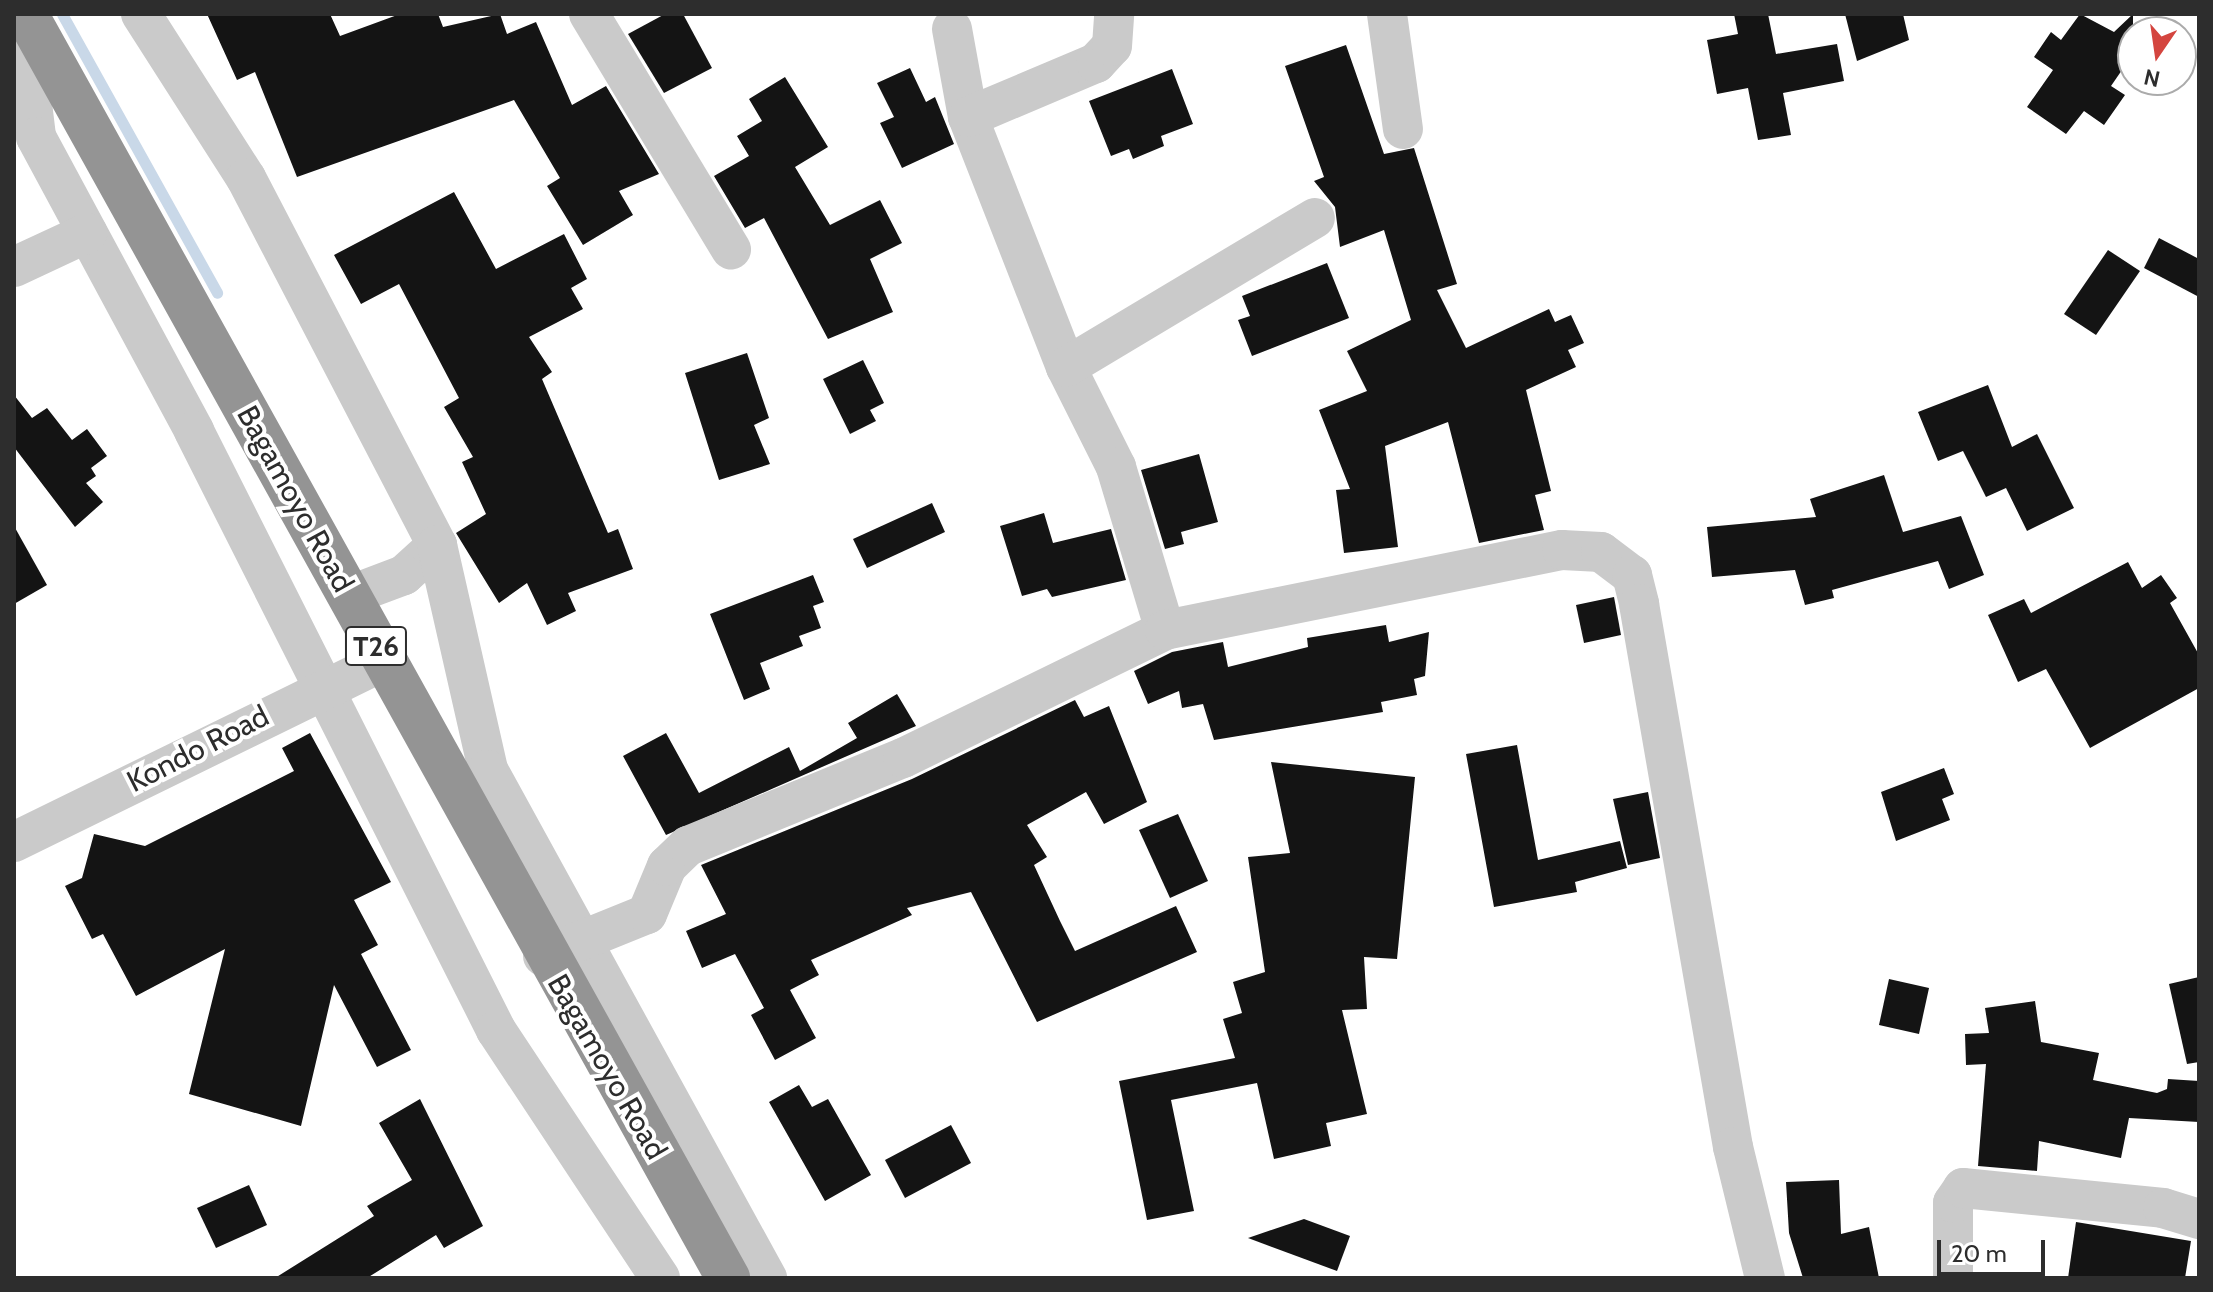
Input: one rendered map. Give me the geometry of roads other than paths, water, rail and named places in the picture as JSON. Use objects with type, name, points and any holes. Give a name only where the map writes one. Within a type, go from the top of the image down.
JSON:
[{"type":"highway","name":"Bagamoyo Road","points":[[23,14],[384,661],[560,948],[728,1278]]},
{"type":"street","points":[[23,14],[36,137],[194,431],[318,689],[496,1030],[660,1278]]},
{"type":"street","points":[[589,14],[731,249]]},
{"type":"street","points":[[968,117],[1096,63],[1112,46],[1114,14]]},
{"type":"street","points":[[1387,14],[1403,129]]},
{"type":"street","points":[[158,19],[261,205],[437,545],[488,770],[560,948],[767,1278]]},
{"type":"street","points":[[952,29],[968,117],[1066,367],[1116,467],[1165,630]]},
{"type":"street","points":[[1066,367],[1315,218]]},
{"type":"street","points":[[14,267],[87,233]]},
{"type":"street","points":[[348,596],[404,575],[437,545]]},
{"type":"street","points":[[560,948],[647,914],[667,866],[688,846],[903,758],[1165,630],[1562,550],[1601,552],[1622,563],[1639,604],[1733,1147],[1765,1278]]},
{"type":"street","name":"Kondo Road","points":[[14,842],[318,689],[384,661]]},
{"type":"street","points":[[1953,1278],[1953,1203],[1963,1188],[2163,1208],[2199,1219]]},
{"type":"waterway","points":[[62,14],[217,293]]}]
